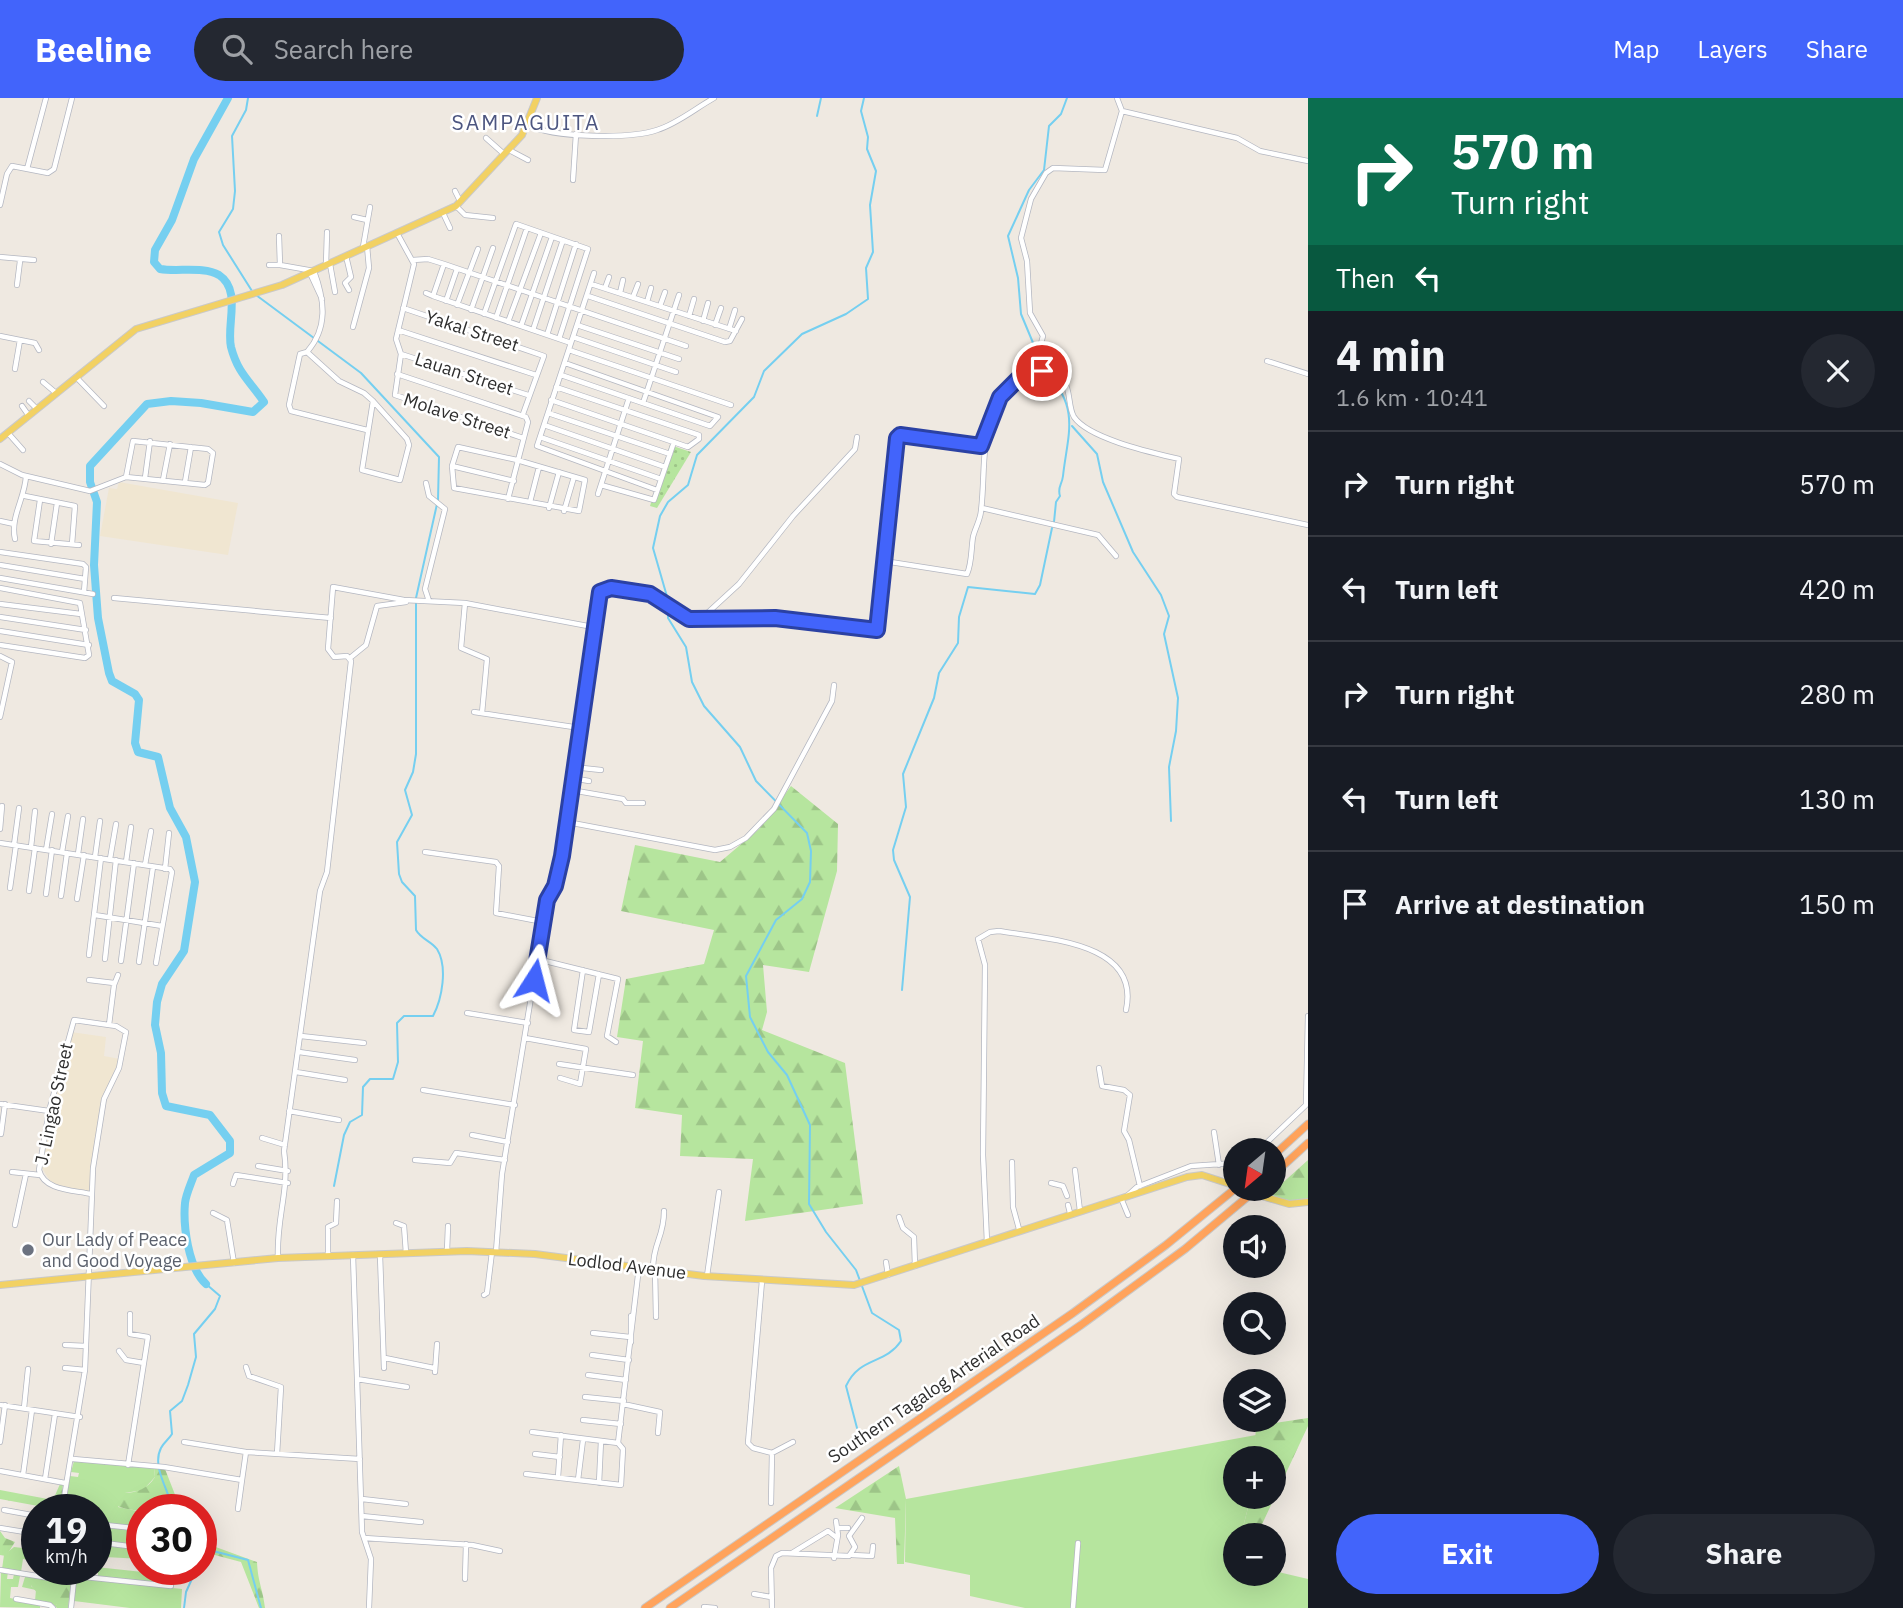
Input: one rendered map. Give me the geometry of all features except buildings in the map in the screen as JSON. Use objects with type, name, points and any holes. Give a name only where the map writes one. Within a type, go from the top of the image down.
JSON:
[{"type":"highway","points":[[1286,1143],[1308,1124]]},
{"type":"highway","points":[[1286,1163],[1308,1143]]},
{"type":"highway","name":"Southern Tagalog Arterial Road","points":[[645,1608],[1073,1313],[1166,1245],[1223,1198]]},
{"type":"highway","name":"Southern Tagalog Arterial Road","points":[[670,1608],[1092,1317],[1185,1249],[1242,1201]]},
{"type":"main road","points":[[0,439],[136,328],[312,272],[458,204],[507,152],[528,125],[537,98]]},
{"type":"main road","name":"Lodlod Avenue","points":[[0,1285],[90,1274],[186,1269],[278,1258],[447,1251],[494,1252],[762,1281],[866,1284],[1019,1229],[1194,1175],[1223,1181]]},
{"type":"main road","points":[[1280,1201],[1289,1204],[1308,1202]]},
{"type":"street","points":[[27,169],[46,98]]},
{"type":"street","points":[[0,205],[3,175],[12,166],[48,173],[54,169],[72,98]]},
{"type":"street","points":[[528,125],[576,134],[625,136],[665,127],[704,100],[714,98]]},
{"type":"street","points":[[884,561],[967,574],[982,508],[984,444],[990,415],[1000,397],[1023,374],[1040,348],[1043,336],[1030,313],[1027,261],[1021,243],[1027,212],[1037,188],[1053,168],[1105,170],[1122,111],[1116,98]]},
{"type":"street","points":[[1122,111],[1237,138],[1260,151],[1308,161]]},
{"type":"street","points":[[573,180],[576,134]]},
{"type":"street","points":[[485,138],[507,152],[528,160]]},
{"type":"street","points":[[455,191],[458,204],[465,215],[493,218]]},
{"type":"street","points":[[353,327],[369,268],[365,247],[370,206]]},
{"type":"street","points":[[443,213],[450,228]]},
{"type":"street","points":[[354,217],[367,220]]},
{"type":"street","points":[[484,314],[513,224],[552,236],[589,249],[559,339]]},
{"type":"street","points":[[496,318],[527,228]]},
{"type":"street","points":[[327,232],[328,265],[335,292]]},
{"type":"street","points":[[397,232],[413,260],[414,269],[396,340],[401,354],[397,374],[523,414],[528,422],[508,499]]},
{"type":"street","points":[[508,322],[541,233]]},
{"type":"street","points":[[279,236],[280,265]]},
{"type":"street","points":[[521,326],[552,236]]},
{"type":"street","points":[[533,330],[563,240]]},
{"type":"street","points":[[547,335],[576,244]]},
{"type":"street","points":[[471,310],[493,248]]},
{"type":"street","points":[[457,306],[478,249]]},
{"type":"street","points":[[346,256],[351,277],[345,283],[348,290]]},
{"type":"street","points":[[0,257],[20,261],[34,260]]},
{"type":"street","points":[[413,260],[428,259],[444,264],[686,346]]},
{"type":"street","points":[[17,285],[20,261]]},
{"type":"street","points":[[433,296],[444,264]]},
{"type":"street","points":[[269,265],[312,272],[322,300],[316,341],[307,352],[300,355],[289,408],[296,413],[367,430]]},
{"type":"street","points":[[446,301],[457,269]]},
{"type":"street","points":[[594,273],[551,400],[539,449],[657,490]]},
{"type":"street","points":[[605,288],[609,277]]},
{"type":"street","points":[[620,293],[623,280]]},
{"type":"street","points":[[591,284],[736,331]]},
{"type":"street","points":[[633,297],[638,284]]},
{"type":"street","points":[[647,302],[651,288]]},
{"type":"street","points":[[660,306],[665,292]]},
{"type":"street","points":[[426,293],[457,306],[559,339],[572,340],[676,372]]},
{"type":"street","points":[[643,403],[679,295]]},
{"type":"street","points":[[588,296],[725,342],[730,341],[742,319]]},
{"type":"street","points":[[689,316],[694,299]]},
{"type":"street","points":[[703,321],[708,303]]},
{"type":"street","name":"Yakal Street","points":[[403,308],[541,354],[544,358],[536,375]]},
{"type":"street","points":[[715,325],[721,309]]},
{"type":"street","points":[[729,329],[735,310]]},
{"type":"street","points":[[577,325],[679,359]]},
{"type":"street","points":[[398,330],[536,375],[523,414]]},
{"type":"street","points":[[0,336],[37,344],[38,350]]},
{"type":"street","points":[[15,369],[20,340]]},
{"type":"street","points":[[569,350],[731,405]]},
{"type":"street","points":[[307,352],[338,381],[364,393],[373,401],[409,442],[400,480],[362,470],[373,401]]},
{"type":"street","name":"Lauan Street","points":[[401,354],[528,395]]},
{"type":"street","points":[[1267,361],[1308,373]]},
{"type":"street","points":[[561,375],[709,426],[718,417],[565,363]]},
{"type":"street","points":[[1023,374],[1050,372],[1064,381],[1073,414],[1088,429],[1144,450],[1179,459],[1174,494],[1177,498],[1308,525]]},
{"type":"street","name":"Molave Street","points":[[397,374],[393,392],[397,397],[523,438]]},
{"type":"street","points":[[76,377],[104,406]]},
{"type":"street","points":[[43,382],[56,393]]},
{"type":"street","points":[[551,400],[674,442],[691,446],[699,437],[556,387]]},
{"type":"street","points":[[598,494],[629,398]]},
{"type":"street","points":[[29,401],[37,409]]},
{"type":"street","points":[[22,406],[29,416]]},
{"type":"street","points":[[548,413],[670,454]]},
{"type":"street","points":[[544,425],[665,467]]},
{"type":"street","points":[[8,433],[23,450]]},
{"type":"street","points":[[484,1295],[488,1293],[505,1160],[543,922],[547,900],[555,886],[567,822],[597,596],[603,589],[650,594],[689,619],[775,618],[874,631],[878,627],[897,438],[900,435],[978,447],[984,444]]},
{"type":"street","points":[[540,437],[661,479]]},
{"type":"street","points":[[701,618],[765,554],[793,516],[855,449],[856,437]]},
{"type":"street","points":[[145,478],[150,441]]},
{"type":"street","points":[[0,464],[26,476],[90,491],[126,477],[205,485],[209,479],[212,453],[208,449],[150,441],[131,442],[126,477]]},
{"type":"street","points":[[601,485],[651,500],[674,442]]},
{"type":"street","points":[[163,480],[170,444]]},
{"type":"street","points":[[185,482],[191,447]]},
{"type":"street","points":[[456,448],[517,460],[586,482],[579,512],[454,488],[452,466],[456,448]]},
{"type":"street","points":[[452,466],[514,481]]},
{"type":"street","points":[[530,502],[539,467]]},
{"type":"street","points":[[549,508],[559,472]]},
{"type":"street","points":[[15,539],[14,524],[25,496],[26,476]]},
{"type":"street","points":[[564,511],[573,477]]},
{"type":"street","points":[[426,483],[429,496],[445,509],[425,589],[429,601]]},
{"type":"street","points":[[25,496],[75,508],[72,544]]},
{"type":"street","points":[[40,500],[33,540],[79,545]]},
{"type":"street","points":[[51,544],[57,503]]},
{"type":"street","points":[[982,508],[1100,536],[1116,556]]},
{"type":"street","points":[[0,521],[14,524]]},
{"type":"street","points":[[0,552],[83,564],[84,592]]},
{"type":"street","points":[[0,565],[85,579]]},
{"type":"street","points":[[0,578],[93,594]]},
{"type":"street","points":[[350,659],[334,657],[328,649],[333,587],[421,601]]},
{"type":"street","points":[[0,588],[80,604],[89,655],[85,658],[0,645]]},
{"type":"street","points":[[114,598],[331,618]]},
{"type":"street","points":[[278,1258],[277,1232],[288,1183],[285,1145],[289,1111],[320,891],[327,872],[350,659],[366,645],[374,610],[379,604],[421,601],[465,603],[593,627]]},
{"type":"street","points":[[465,603],[461,648],[484,656],[487,662],[482,713]]},
{"type":"street","points":[[0,604],[81,614]]},
{"type":"street","points":[[0,617],[86,630]]},
{"type":"street","points":[[0,631],[89,645]]},
{"type":"street","points":[[0,656],[12,662],[0,717]]},
{"type":"street","points":[[567,822],[715,850],[746,838],[774,809],[783,794],[832,701],[834,685]]},
{"type":"street","points":[[474,712],[580,728]]},
{"type":"street","points":[[573,767],[601,770]]},
{"type":"street","points":[[572,778],[589,781]]},
{"type":"street","points":[[571,790],[623,799],[626,803],[643,803]]},
{"type":"street","points":[[0,829],[2,806]]},
{"type":"street","points":[[9,888],[19,808]]},
{"type":"street","points":[[29,891],[35,811]]},
{"type":"street","points":[[46,894],[52,814]]},
{"type":"street","points":[[61,897],[68,816]]},
{"type":"street","points":[[77,899],[83,819]]},
{"type":"street","points":[[95,857],[100,821]]},
{"type":"street","points":[[110,859],[116,824]]},
{"type":"street","points":[[126,862],[131,827]]},
{"type":"street","points":[[145,865],[151,831]]},
{"type":"street","points":[[165,869],[169,834]]},
{"type":"street","points":[[0,843],[81,854],[172,872],[156,963]]},
{"type":"street","points":[[425,852],[496,862],[499,866],[496,913],[543,922]]},
{"type":"street","points":[[89,955],[102,858]]},
{"type":"street","points":[[105,959],[116,860]]},
{"type":"street","points":[[121,961],[134,863]]},
{"type":"street","points":[[139,962],[153,867]]},
{"type":"street","points":[[95,915],[162,926]]},
{"type":"street","points":[[987,1242],[983,1155],[985,964],[978,939],[990,932],[999,931],[1098,952],[1117,967],[1126,979],[1130,990],[1126,1010]]},
{"type":"street","points":[[537,959],[618,980],[607,1036],[616,1042]]},
{"type":"street","points":[[583,970],[574,1030],[589,1032],[600,974]]},
{"type":"street","points":[[64,1494],[80,1417],[86,1370],[94,1203],[91,1194],[104,1099],[119,1068],[126,1032],[109,1024],[114,983],[118,975]]},
{"type":"street","points":[[89,980],[114,983]]},
{"type":"street","points":[[467,1013],[528,1023]]},
{"type":"street","points":[[1272,1138],[1306,1105],[1308,1016]]},
{"type":"street","name":"J. Lingao Street","points":[[91,1194],[55,1186],[40,1175],[49,1111],[74,1020],[109,1024]]},
{"type":"street","points":[[301,1036],[364,1043]]},
{"type":"street","points":[[525,1038],[585,1048],[580,1084],[560,1078]]},
{"type":"street","points":[[299,1052],[355,1060]]},
{"type":"street","points":[[559,1064],[633,1075]]},
{"type":"street","points":[[1099,1068],[1102,1086],[1124,1090],[1130,1095],[1124,1131],[1129,1140],[1140,1186]]},
{"type":"street","points":[[296,1072],[345,1080]]},
{"type":"street","points":[[423,1090],[515,1105]]},
{"type":"street","points":[[1,1134],[2,1104],[49,1111]]},
{"type":"street","points":[[289,1111],[339,1120]]},
{"type":"street","points":[[1214,1132],[1219,1165]]},
{"type":"street","points":[[472,1135],[508,1142]]},
{"type":"street","points":[[262,1138],[285,1145]]},
{"type":"street","points":[[415,1160],[450,1163],[456,1153],[505,1160]]},
{"type":"street","points":[[1012,1161],[1013,1207],[1019,1229]]},
{"type":"street","points":[[1128,1215],[1124,1197],[1140,1186],[1191,1166],[1223,1165]]},
{"type":"street","points":[[258,1166],[288,1171]]},
{"type":"street","points":[[1075,1170],[1080,1210]]},
{"type":"street","points":[[12,1172],[40,1175]]},
{"type":"street","points":[[15,1225],[26,1174]]},
{"type":"street","points":[[233,1184],[236,1175],[288,1183]]},
{"type":"street","points":[[1051,1183],[1065,1187],[1067,1196]]},
{"type":"street","points":[[707,1276],[719,1192]]},
{"type":"street","points":[[328,1255],[328,1227],[336,1223],[337,1201]]},
{"type":"street","points":[[1068,1205],[1070,1213]]},
{"type":"street","points":[[656,1317],[653,1248],[663,1234],[664,1211]]},
{"type":"street","points":[[213,1213],[227,1220],[234,1264]]},
{"type":"street","points":[[899,1217],[903,1228],[914,1237],[915,1267]]},
{"type":"street","points":[[396,1223],[404,1226],[406,1253]]},
{"type":"street","points":[[447,1251],[448,1226]]},
{"type":"street","points":[[380,1254],[384,1368]]},
{"type":"street","points":[[353,1255],[362,1516],[364,1538],[371,1559],[369,1608]]},
{"type":"street","points":[[886,1262],[888,1276]]},
{"type":"street","points":[[526,1474],[621,1485],[623,1450],[618,1443],[638,1267]]},
{"type":"street","points":[[762,1281],[748,1443],[753,1448],[772,1453],[793,1442]]},
{"type":"street","points":[[128,1465],[148,1337],[130,1334],[130,1314]]},
{"type":"street","points":[[593,1333],[631,1339]]},
{"type":"street","points":[[385,1358],[435,1370],[437,1344]]},
{"type":"street","points":[[65,1345],[86,1346]]},
{"type":"street","points":[[119,1351],[125,1359],[144,1363]]},
{"type":"street","points":[[592,1355],[629,1360]]},
{"type":"street","points":[[246,1367],[249,1376],[281,1388],[277,1454]]},
{"type":"street","points":[[65,1368],[86,1370]]},
{"type":"street","points":[[24,1408],[28,1369]]},
{"type":"street","points":[[588,1375],[626,1380]]},
{"type":"street","points":[[357,1380],[407,1387]]},
{"type":"street","points":[[585,1396],[660,1412],[658,1433]]},
{"type":"street","points":[[0,1442],[2,1405],[80,1417]]},
{"type":"street","points":[[23,1475],[32,1410]]},
{"type":"street","points":[[46,1479],[55,1414]]},
{"type":"street","points":[[583,1420],[621,1423]]},
{"type":"street","points":[[532,1432],[618,1443]]},
{"type":"street","points":[[558,1477],[561,1436]]},
{"type":"street","points":[[578,1480],[583,1440]]},
{"type":"street","points":[[599,1483],[601,1441]]},
{"type":"street","points":[[184,1442],[246,1452],[360,1459]]},
{"type":"street","points":[[238,1509],[246,1452]]},
{"type":"street","points":[[771,1503],[772,1453]]},
{"type":"street","points":[[535,1454],[560,1457]]},
{"type":"street","points":[[72,1459],[164,1467],[242,1480]]},
{"type":"street","points":[[0,1471],[65,1483]]},
{"type":"street","points":[[362,1499],[406,1504]]},
{"type":"street","points":[[4,1510],[21,1513]]},
{"type":"street","points":[[362,1516],[421,1522]]},
{"type":"street","points":[[852,1555],[855,1547],[849,1535],[862,1518]]},
{"type":"street","points":[[834,1558],[836,1521]]},
{"type":"street","points":[[0,1528],[21,1531]]},
{"type":"street","points":[[837,1528],[848,1528]]},
{"type":"street","points":[[789,1555],[828,1531],[837,1538]]},
{"type":"street","points":[[364,1538],[466,1544],[500,1551]]},
{"type":"street","points":[[465,1579],[466,1544]]},
{"type":"street","points":[[1073,1608],[1078,1544]]},
{"type":"street","points":[[772,1608],[774,1559],[782,1553],[834,1558],[872,1556],[873,1546]]},
{"type":"street","points":[[0,1570],[21,1573]]},
{"type":"street","points":[[112,1578],[172,1586]]},
{"type":"street","points":[[71,1608],[74,1585]]},
{"type":"street","points":[[754,1594],[771,1597]]},
{"type":"street","points":[[16,1599],[50,1605],[52,1608]]},
{"type":"street","points":[[704,1607],[715,1608]]},
{"type":"shaded area","points":[[119,482],[238,503],[228,555],[100,536],[109,488],[117,489]]},
{"type":"shaded area","points":[[71,1032],[106,1037],[104,1056],[120,1059],[102,1099],[89,1192],[52,1184],[42,1168],[55,1092]]},
{"type":"green space","points":[[670,445],[691,452],[657,508],[650,506]]},
{"type":"green space","points":[[791,786],[838,824],[837,871],[809,972],[763,965],[767,1012],[762,1030],[845,1063],[863,1204],[745,1221],[753,1159],[680,1156],[682,1115],[635,1108],[643,1041],[617,1037],[626,979],[704,964],[714,930],[621,911],[635,845],[720,862],[759,829]]},
{"type":"green space","points":[[1308,1160],[1308,1204],[1286,1200],[1286,1180]]},
{"type":"green space","points":[[1308,1418],[1308,1426],[1286,1473],[1286,1446],[1255,1446],[1256,1432],[1286,1432],[1286,1421]]},
{"type":"green space","points":[[1256,1435],[1255,1446],[1223,1446],[1223,1509],[1248,1509],[1244,1523],[1223,1523],[1223,1586],[1286,1586],[1286,1574],[1308,1579],[1308,1608],[1025,1608],[970,1596],[970,1575],[905,1562],[906,1499]]},
{"type":"green space","points":[[74,1461],[154,1468],[155,1477],[143,1490],[119,1494],[118,1507],[126,1509],[126,1526],[112,1525],[112,1494],[67,1494],[70,1476],[78,1477],[79,1473],[71,1472]]},
{"type":"green space","points":[[899,1466],[906,1499],[904,1564],[897,1564],[895,1518],[835,1508]]},
{"type":"green space","points":[[154,1468],[165,1469],[175,1494],[126,1494],[126,1509],[112,1503],[115,1492],[127,1493],[143,1489],[155,1477]]},
{"type":"green space","points":[[60,1484],[63,1484],[62,1494],[56,1494]]},
{"type":"green space","points":[[0,1490],[21,1494],[21,1503],[0,1499]]},
{"type":"green space","points":[[1248,1509],[1269,1509],[1263,1523],[1244,1523]]},
{"type":"green space","points":[[112,1528],[126,1530],[126,1543],[112,1542]]},
{"type":"green space","points":[[0,1531],[5,1538],[15,1542],[6,1556],[0,1555]]},
{"type":"green space","points":[[112,1545],[126,1547],[126,1558],[112,1557]]},
{"type":"green space","points":[[14,1547],[21,1548],[21,1572],[2,1569],[4,1555]]},
{"type":"green space","points":[[217,1547],[257,1562],[265,1608],[259,1608],[241,1562],[217,1556]]},
{"type":"green space","points":[[112,1569],[126,1570],[126,1581],[112,1579]]},
{"type":"green space","points":[[1,1571],[8,1572],[7,1579],[13,1579],[14,1574],[21,1575],[18,1587],[11,1587],[10,1598],[40,1604],[40,1608],[0,1607]]},
{"type":"green space","points":[[112,1581],[126,1583],[126,1585],[182,1589],[181,1608],[130,1608],[74,1601],[75,1585],[112,1585]]},
{"type":"green space","points":[[31,1585],[71,1585],[68,1608],[57,1608],[57,1605],[42,1599]]},
{"type":"green space","points":[[32,1585],[57,1605],[57,1608],[53,1604],[35,1601],[36,1590],[22,1587]]},
{"type":"waterway","points":[[206,1284],[195,1268],[188,1246],[186,1200],[194,1175],[230,1153],[230,1141],[210,1115],[166,1106],[162,1093],[161,1053],[155,1025],[162,984],[184,951],[195,882],[186,837],[170,808],[158,757],[138,752],[135,743],[139,700],[135,694],[112,681],[109,673],[98,618],[94,565],[97,502],[90,482],[90,466],[147,404],[171,401],[201,403],[253,412],[264,402],[241,371],[231,347],[232,299],[226,281],[213,272],[160,269],[154,262],[155,250],[172,220],[194,159],[228,98]]},
{"type":"waterway","points":[[248,98],[246,110],[232,136],[235,191],[233,209],[219,232],[223,245],[252,291]]},
{"type":"waterway","points":[[817,116],[821,98]]},
{"type":"waterway","points":[[857,1428],[846,1386],[858,1370],[895,1349],[901,1341],[899,1330],[872,1313],[856,1270],[826,1232],[809,1204],[810,1125],[787,1075],[768,1052],[750,1017],[746,976],[776,920],[802,899],[810,882],[811,851],[807,833],[756,781],[740,747],[704,706],[692,682],[686,647],[668,618],[668,600],[653,548],[660,516],[668,502],[688,485],[697,455],[754,397],[764,371],[802,334],[846,314],[868,299],[866,268],[873,252],[870,205],[876,171],[867,149],[868,137],[861,111],[864,98]]},
{"type":"waterway","points":[[1036,350],[1021,314],[1018,278],[1008,236],[1029,190],[1044,170],[1049,126],[1061,114],[1067,98]]},
{"type":"waterway","points":[[256,295],[361,373],[439,457],[438,500]]},
{"type":"waterway","points":[[1038,355],[1044,369]]},
{"type":"waterway","points":[[1047,374],[1064,399],[1069,423],[1054,522]]},
{"type":"waterway","points":[[1072,426],[1097,454],[1103,482],[1133,552],[1161,595],[1169,616],[1164,634],[1178,698],[1176,731],[1169,767],[1171,821]]},
{"type":"waterway","points":[[416,598],[437,504]]},
{"type":"waterway","points":[[902,990],[910,897],[894,860],[893,850],[906,807],[903,774],[934,698],[939,673],[958,643],[959,617],[968,587],[1035,594],[1040,585],[1052,528]]},
{"type":"waterway","points":[[334,1186],[344,1135],[350,1122],[362,1115],[363,1087],[370,1079],[393,1079],[398,1062],[397,1023],[404,1016],[433,1016],[443,983],[440,956],[435,946],[416,930],[415,896],[402,882],[399,874],[397,842],[412,815],[405,790],[413,772],[416,754],[416,603]]},
{"type":"waterway","points":[[168,1494],[158,1463],[162,1446],[172,1434],[170,1411],[182,1401],[188,1385],[196,1357],[194,1334],[215,1309],[220,1296],[206,1284]]},
{"type":"waterway","points":[[217,1552],[248,1560],[261,1608]]},
{"type":"waterway","points":[[184,1608],[189,1585]]},
{"type":"place","name":"Our Lady of Peace and Good Voyage","points":[[28,1250]]},
{"type":"district","name":"SAMPAGUITA","points":[[526,123]]},
{"type":"route","points":[[534,980],[547,900],[555,886],[562,856],[597,596],[600,592],[611,588],[650,594],[689,619],[775,618],[877,630],[897,438],[900,435],[981,446],[984,444],[990,415],[1000,397],[1023,374],[1042,371]]}]
